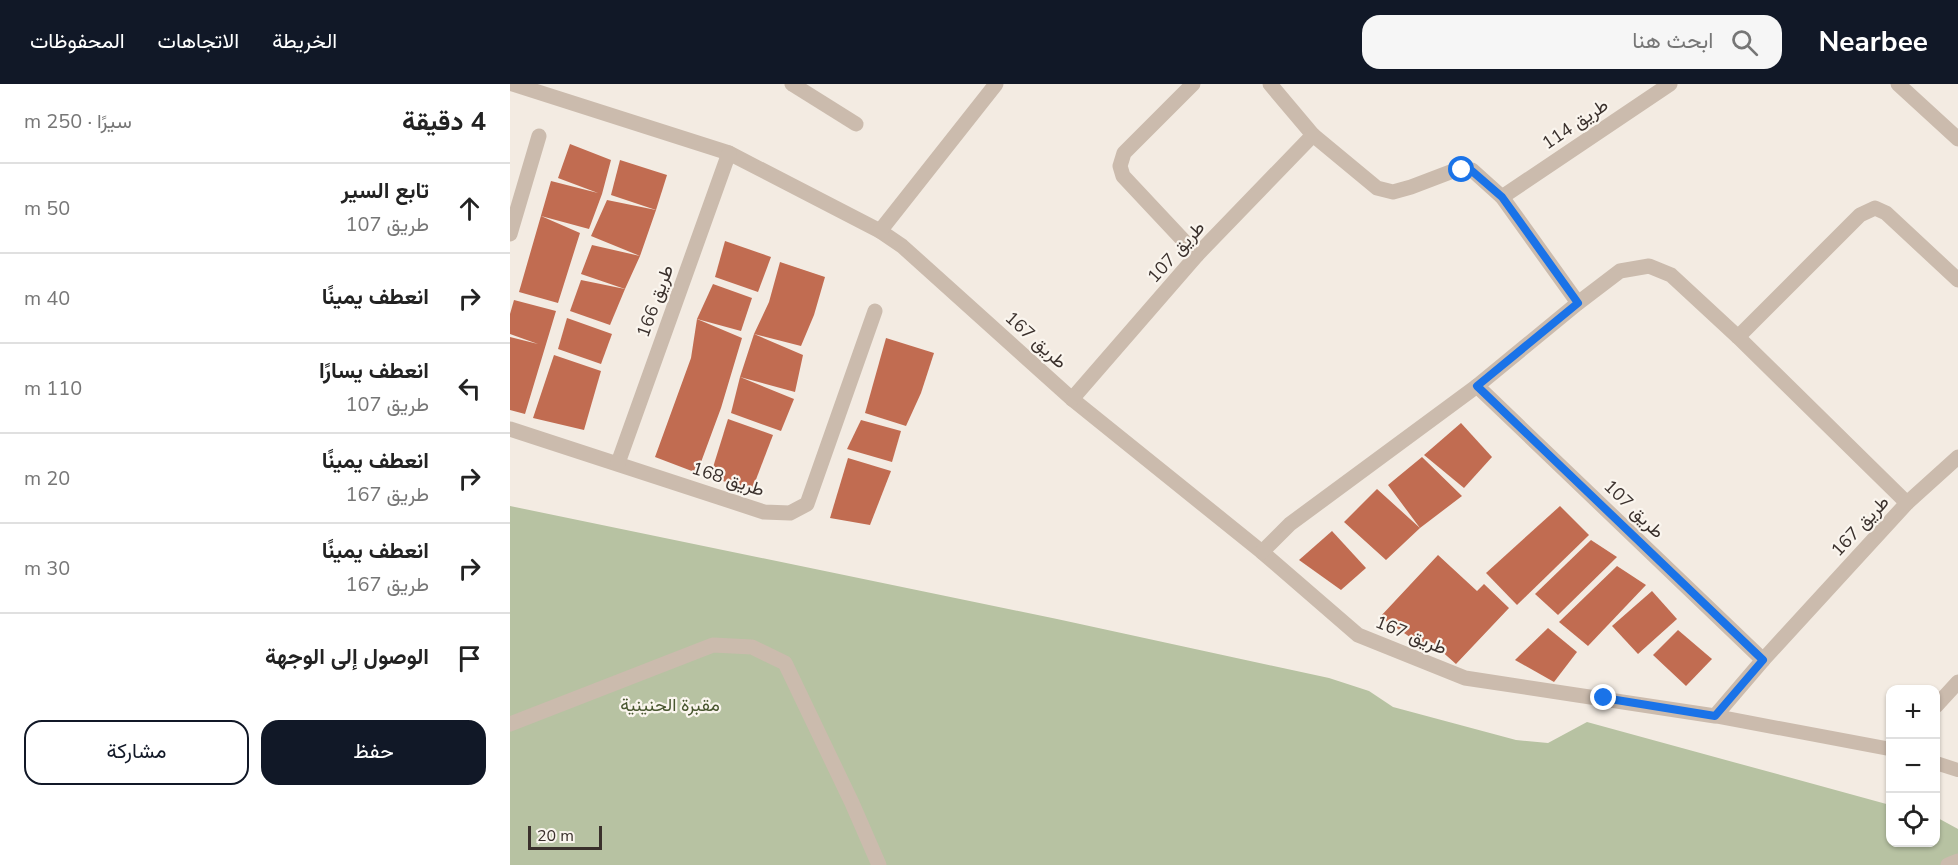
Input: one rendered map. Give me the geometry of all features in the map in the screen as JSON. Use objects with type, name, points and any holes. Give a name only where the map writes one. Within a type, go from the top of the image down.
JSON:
[{"type":"street","name":"طريق 167","points":[[513,84],[555,91],[729,153],[880,231],[902,246],[1072,399],[1262,552],[1358,635],[1465,678],[1715,716],[1763,660],[1907,503],[1958,457]]},
{"type":"street","points":[[792,84],[856,124]]},
{"type":"street","points":[[880,231],[996,84]]},
{"type":"street","points":[[1193,84],[1124,153],[1120,166],[1123,176],[1197,255]]},
{"type":"street","points":[[1270,84],[1313,135],[1377,188],[1393,192],[1453,171],[1472,171],[1502,197],[1578,303]]},
{"type":"street","name":"طريق 114","points":[[1502,197],[1670,84]]},
{"type":"street","points":[[1898,84],[1958,139]]},
{"type":"street","name":"طريق 107","points":[[1072,399],[1197,255],[1313,135]]},
{"type":"street","points":[[510,234],[539,136]]},
{"type":"street","name":"طريق 166","points":[[618,463],[729,153]]},
{"type":"street","points":[[1738,337],[1860,215],[1875,208],[1886,213],[1958,280]]},
{"type":"street","points":[[1262,552],[1290,524],[1477,386],[1620,271],[1649,266],[1671,275],[1738,337],[1907,503]]},
{"type":"street","name":"طريق 168","points":[[510,429],[764,512],[790,513],[807,504],[875,311]]},
{"type":"street","name":"طريق 107","points":[[1477,386],[1763,660]]},
{"type":"street","points":[[510,724],[714,645],[752,646],[785,663],[879,865]]},
{"type":"street","points":[[1940,701],[1958,682]]},
{"type":"street","points":[[1948,865],[1958,861]]},
{"type":"lane","points":[[1715,716],[1886,748]]},
{"type":"lane","points":[[1940,765],[1958,770]]},
{"type":"green space","name":"مقبرة الحنينية","points":[[510,506],[1057,619],[1329,678],[1369,691],[1393,707],[1516,740],[1548,743],[1587,722],[1886,804],[1886,847],[1940,847],[1940,819],[1958,829],[1958,865],[510,865]]},
{"type":"building","points":[[570,144],[611,160],[589,229],[541,216],[580,233],[558,303],[519,292],[551,181],[598,193],[558,178]]},
{"type":"building","points":[[620,160],[667,175],[656,210],[611,195]]},
{"type":"building","points":[[607,200],[656,210],[640,256],[591,236]]},
{"type":"building","points":[[725,241],[771,257],[758,292],[715,277]]},
{"type":"building","points":[[592,245],[640,256],[625,289],[581,274]]},
{"type":"building","points":[[780,262],[825,277],[814,315],[801,346],[754,334],[769,302]]},
{"type":"building","points":[[581,280],[625,289],[610,325],[570,311]]},
{"type":"building","points":[[713,284],[752,298],[741,331],[697,319]]},
{"type":"building","points":[[514,300],[556,311],[525,414],[510,410],[510,337],[538,344],[510,334],[510,314]]},
{"type":"building","points":[[567,318],[612,334],[601,364],[558,349]]},
{"type":"building","points":[[697,319],[742,338],[721,408],[697,473],[655,457],[691,358]]},
{"type":"building","points":[[754,334],[803,355],[795,392],[740,377]]},
{"type":"building","points":[[886,338],[934,353],[921,393],[906,426],[865,413]]},
{"type":"building","points":[[554,355],[601,371],[584,430],[533,418]]},
{"type":"building","points":[[740,377],[794,399],[781,431],[731,413]]},
{"type":"building","points":[[728,419],[773,435],[752,490],[710,477]]},
{"type":"building","points":[[861,420],[901,431],[892,462],[847,449]]},
{"type":"building","points":[[1461,423],[1492,457],[1464,488],[1424,455]]},
{"type":"building","points":[[1422,457],[1462,496],[1420,528],[1388,485]]},
{"type":"building","points":[[848,458],[891,471],[870,525],[830,518]]},
{"type":"building","points":[[1377,489],[1420,528],[1386,560],[1344,522]]},
{"type":"building","points":[[1560,506],[1589,535],[1517,605],[1486,573]]},
{"type":"building","points":[[1332,531],[1366,568],[1341,590],[1299,560]]},
{"type":"building","points":[[1591,540],[1617,557],[1558,615],[1535,594]]},
{"type":"building","points":[[1438,555],[1477,591],[1484,584],[1509,608],[1456,664],[1430,641],[1425,647],[1380,617]]},
{"type":"building","points":[[1617,566],[1646,585],[1588,646],[1559,622]]},
{"type":"building","points":[[1652,591],[1677,619],[1638,654],[1612,626]]},
{"type":"building","points":[[1548,628],[1577,652],[1554,682],[1515,660]]},
{"type":"building","points":[[1678,630],[1712,659],[1686,686],[1653,655]]},
{"type":"route","points":[[1462,170],[1472,171],[1502,197],[1578,303],[1477,386],[1763,660],[1715,716],[1604,698]]}]
